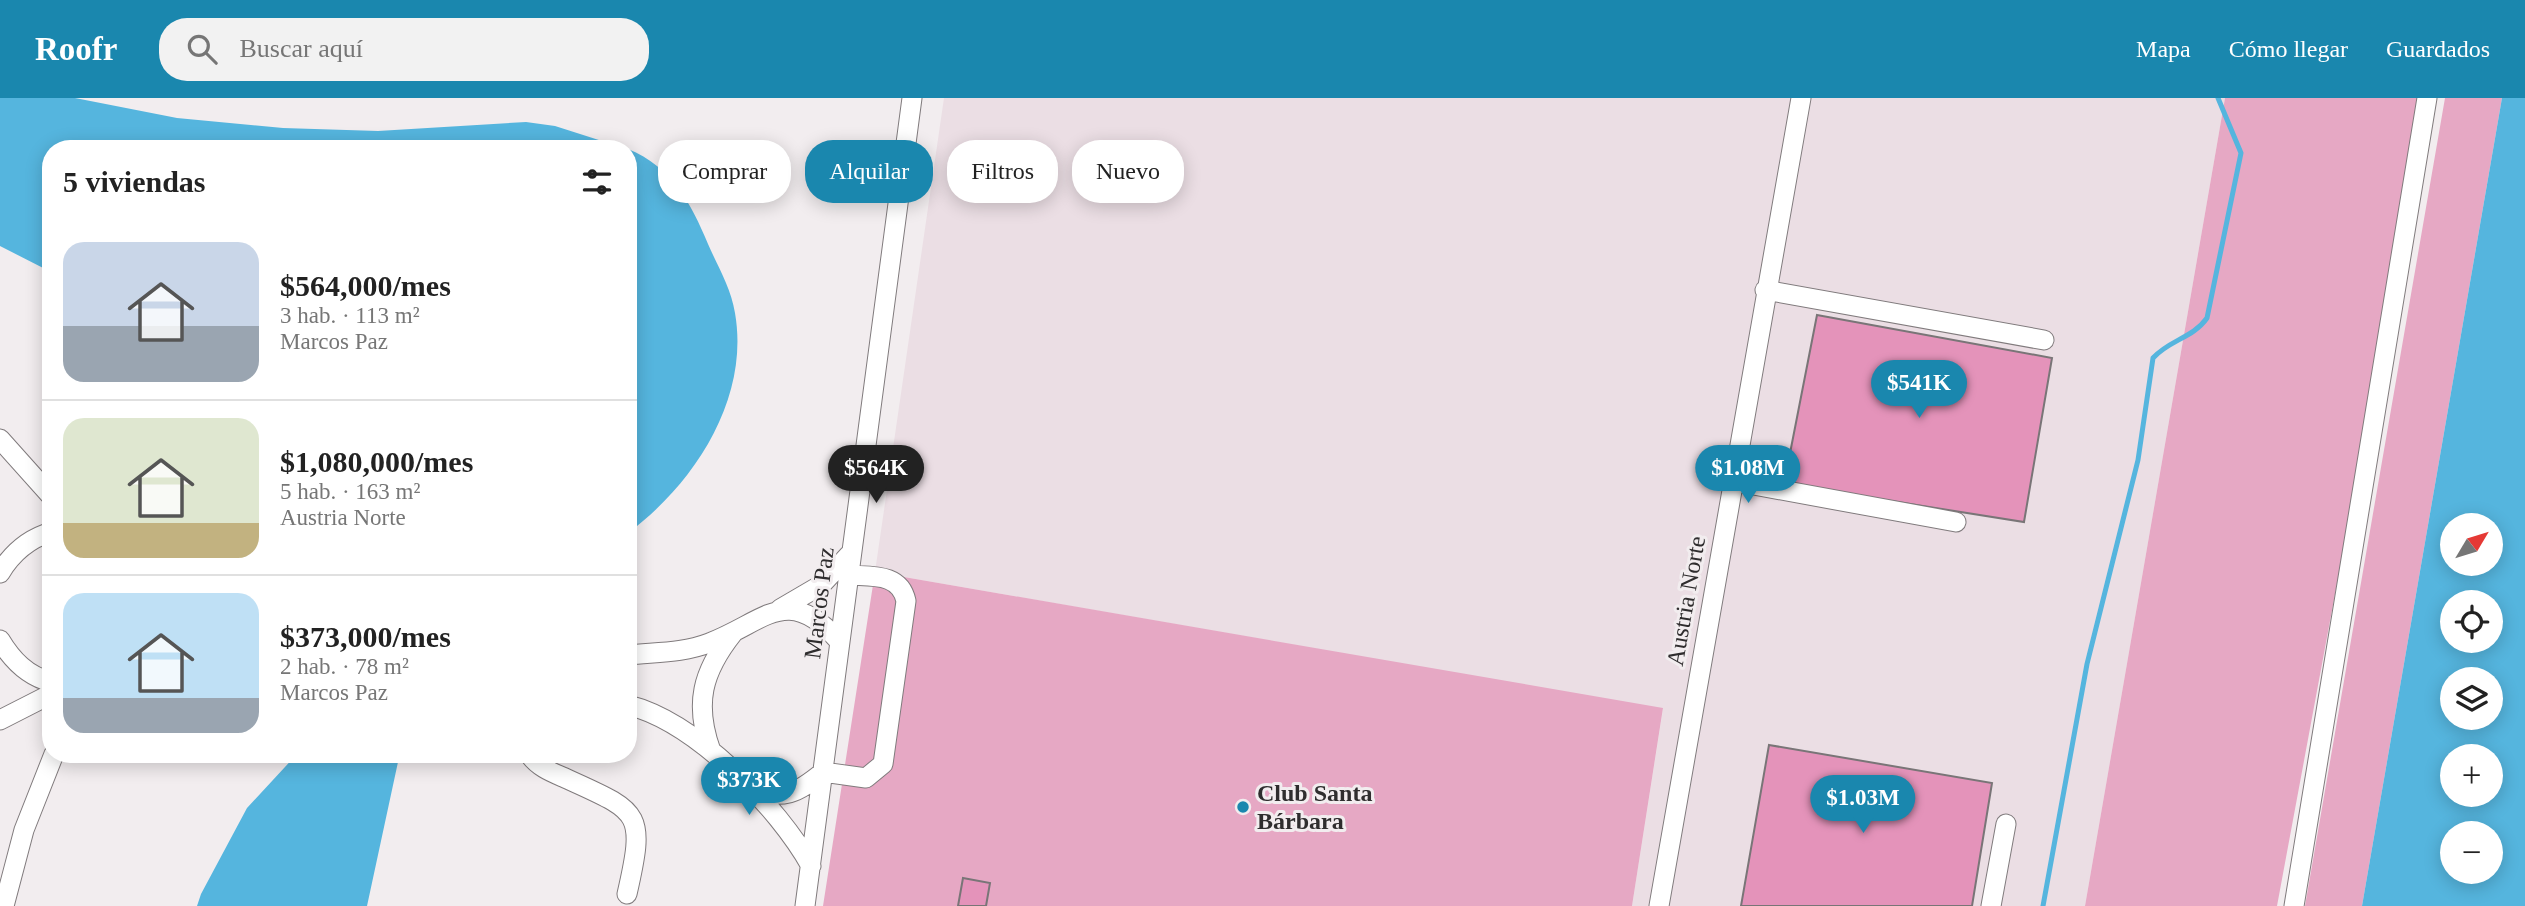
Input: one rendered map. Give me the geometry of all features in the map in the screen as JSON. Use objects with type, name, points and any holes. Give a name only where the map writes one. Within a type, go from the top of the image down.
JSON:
[{"type":"street","name":"Marcos Paz","points":[[805,906],[849,554],[912,98]]},
{"type":"street","name":"Austria Norte","points":[[1659,906],[1765,290],[1801,98]]},
{"type":"street","points":[[2294,906],[2427,98]]},
{"type":"street","points":[[1765,290],[2044,340]]},
{"type":"street","points":[[0,439],[42,486]]},
{"type":"street","points":[[1732,481],[1956,522]]},
{"type":"street","points":[[0,571],[16,551],[42,534]]},
{"type":"street","points":[[637,653],[685,650],[734,632],[821,585],[849,554]]},
{"type":"street","points":[[751,791],[777,796],[793,794],[823,772],[866,778],[883,764],[904,592],[890,579],[847,575]]},
{"type":"street","points":[[780,609],[813,617],[839,641]]},
{"type":"street","points":[[711,751],[701,723],[705,681],[720,650],[734,632]]},
{"type":"street","points":[[0,640],[10,657],[27,672],[42,678]]},
{"type":"street","points":[[0,720],[42,699]]},
{"type":"street","points":[[637,709],[666,720],[711,751],[788,829],[811,866]]},
{"type":"street","points":[[4,897],[24,830],[50,763]]},
{"type":"street","points":[[537,763],[618,804],[631,814],[636,822],[637,850],[627,894]]},
{"type":"street","points":[[1991,906],[2006,824]]},
{"type":"shaded area","points":[[944,98],[2225,98],[2085,906],[1632,906],[1663,709],[875,572],[929,203],[933,203],[933,174]]},
{"type":"shaded area","points":[[2225,98],[2418,98],[2351,508],[2277,906],[2085,906]]},
{"type":"shaded area","points":[[2445,98],[2502,98],[2362,906],[2305,906]]},
{"type":"shaded area","name":"Club Santa Bárbara","points":[[875,572],[1663,708],[1632,906],[823,906]]},
{"type":"water","points":[[0,98],[75,98],[177,118],[283,128],[378,131],[526,122],[555,126],[599,140],[42,140],[42,267],[0,246]]},
{"type":"water","points":[[2502,98],[2525,98],[2525,906],[2362,906]]},
{"type":"water","points":[[637,154],[658,167],[658,203],[688,203],[724,278],[735,313],[737,345],[734,377],[725,407],[712,437],[675,490],[637,526]]},
{"type":"water","points":[[289,763],[398,763],[367,906],[197,906],[247,808]]},
{"type":"building","points":[[1817,315],[2052,358],[2024,522],[1784,484]]},
{"type":"building","points":[[1769,745],[1992,783],[1972,906],[1741,906]]},
{"type":"building","points":[[963,878],[990,883],[986,906],[958,906]]},
{"type":"waterway","points":[[2043,906],[2087,664],[2138,460],[2153,358],[2195,330],[2207,318],[2241,153],[2218,98]]},
{"type":"place","name":"Club Santa Bárbara","points":[[1243,807]]}]
